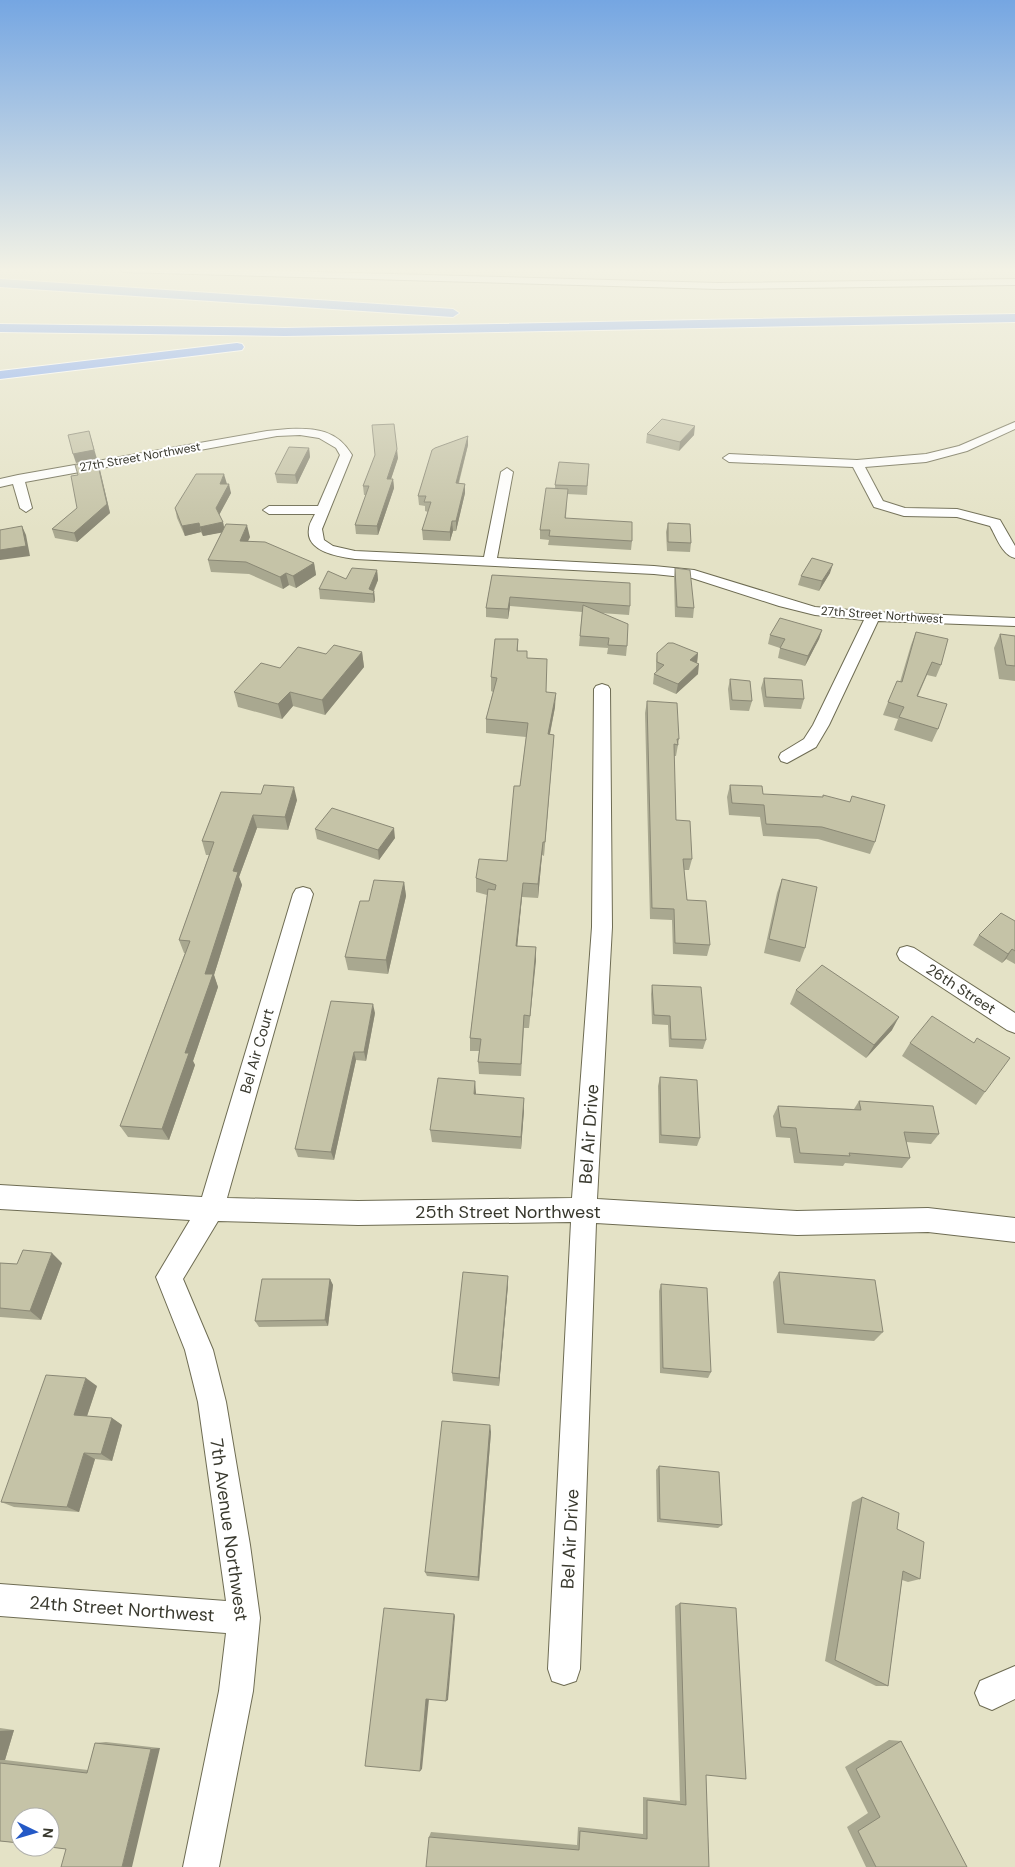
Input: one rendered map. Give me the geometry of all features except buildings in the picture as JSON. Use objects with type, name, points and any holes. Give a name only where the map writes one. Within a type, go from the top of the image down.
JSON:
[{"type":"highway","points":[[0,375],[167,356]]},
{"type":"street","points":[[730,458],[857,464],[926,458],[963,449],[1015,425]]},
{"type":"street","name":"27th Street Northwest","points":[[0,482],[280,432],[300,432],[329,437],[342,445],[346,455],[315,529],[315,538],[320,544],[333,551],[355,555],[490,560],[694,574],[815,611],[873,616],[1015,622]]},
{"type":"street","points":[[857,464],[878,504],[904,512],[956,513],[995,523],[1007,545],[1015,554]]},
{"type":"street","points":[[490,560],[507,472]]},
{"type":"street","points":[[18,479],[26,508]]},
{"type":"street","points":[[269,510],[322,510]]},
{"type":"street","points":[[787,757],[810,743],[873,616]]},
{"type":"street","name":"Bel Air Drive","points":[[564,1669],[584,1210],[602,927],[602,689]]},
{"type":"street","name":"Bel Air Court","points":[[212,1209],[303,894]]},
{"type":"street","name":"26th Street","points":[[907,954],[1015,1024]]},
{"type":"street","name":"25th Street Northwest","points":[[0,1197],[212,1209],[358,1213],[584,1210],[797,1223],[928,1220],[1015,1230]]},
{"type":"street","name":"7th Avenue Northwest","points":[[201,1867],[236,1691],[244,1618],[235,1545],[212,1402],[199,1350],[169,1277],[212,1209]]},
{"type":"street","name":"24th Street Northwest","points":[[0,1600],[244,1618]]}]
